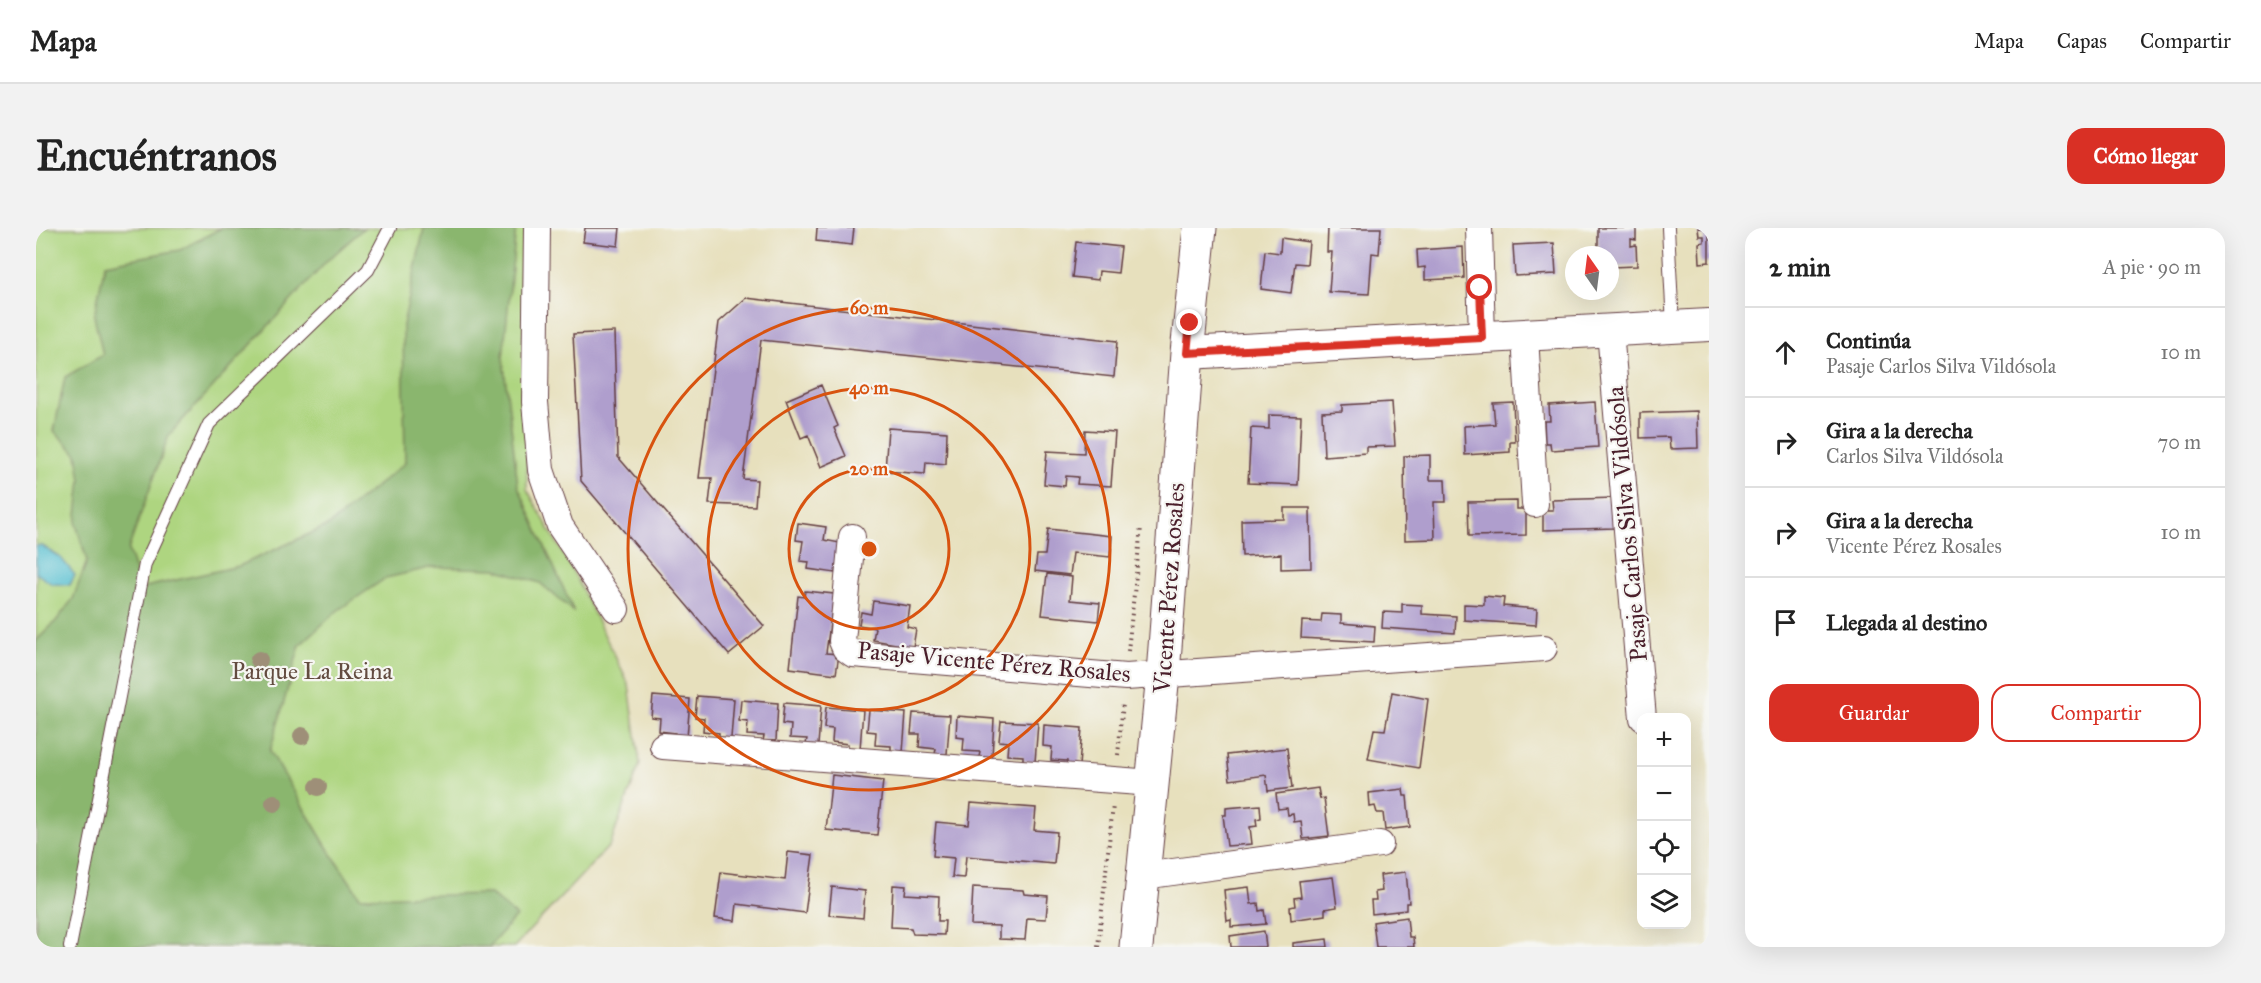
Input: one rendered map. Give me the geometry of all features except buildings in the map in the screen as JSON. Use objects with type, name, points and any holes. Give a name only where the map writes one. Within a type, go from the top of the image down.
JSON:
[{"type":"main road","name":"Vicente Pérez Rosales","points":[[1136,947],[1163,674],[1187,353],[1200,228]]},
{"type":"street","points":[[537,228],[535,402],[541,470],[560,526],[616,609]]},
{"type":"street","points":[[1479,228],[1482,338]]},
{"type":"street","points":[[1187,353],[1709,325]]},
{"type":"street","name":"Pasaje Carlos Silva Vildósola","points":[[1610,331],[1643,713]]},
{"type":"street","points":[[1525,336],[1535,504]]},
{"type":"street","name":"Pasaje Vicente Pérez Rosales","points":[[852,537],[842,641],[845,648],[853,654],[1126,677],[1544,648]]},
{"type":"street","points":[[663,746],[1153,783]]},
{"type":"street","points":[[1143,876],[1380,844]]},
{"type":"lane","points":[[70,947],[145,564],[209,424],[368,270],[390,228]]},
{"type":"lane","points":[[1668,228],[1673,327]]},
{"type":"path","points":[[1098,947],[1142,522]]},
{"type":"green space","name":"Parque La Reina","points":[[36,228],[527,228],[527,489],[578,581],[629,685],[640,764],[610,845],[514,947],[36,947]]},
{"type":"green space","points":[[221,228],[364,228],[328,260],[169,435],[128,550],[141,588],[239,566],[329,525],[405,463],[403,325],[424,228],[516,228],[503,358],[518,486],[574,612],[540,583],[496,569],[433,567],[386,578],[337,611],[300,645],[270,751],[325,844],[360,897],[490,894],[516,916],[489,947],[36,947],[36,641],[73,599],[87,561],[76,524],[81,480],[77,454],[54,431],[65,377],[103,355],[94,316],[105,264],[180,250]]},
{"type":"water","points":[[41,545],[61,558],[75,575],[70,585],[52,584],[36,573],[36,546]]},
{"type":"route","points":[[1190,323],[1187,353],[1482,338],[1480,288]]}]
